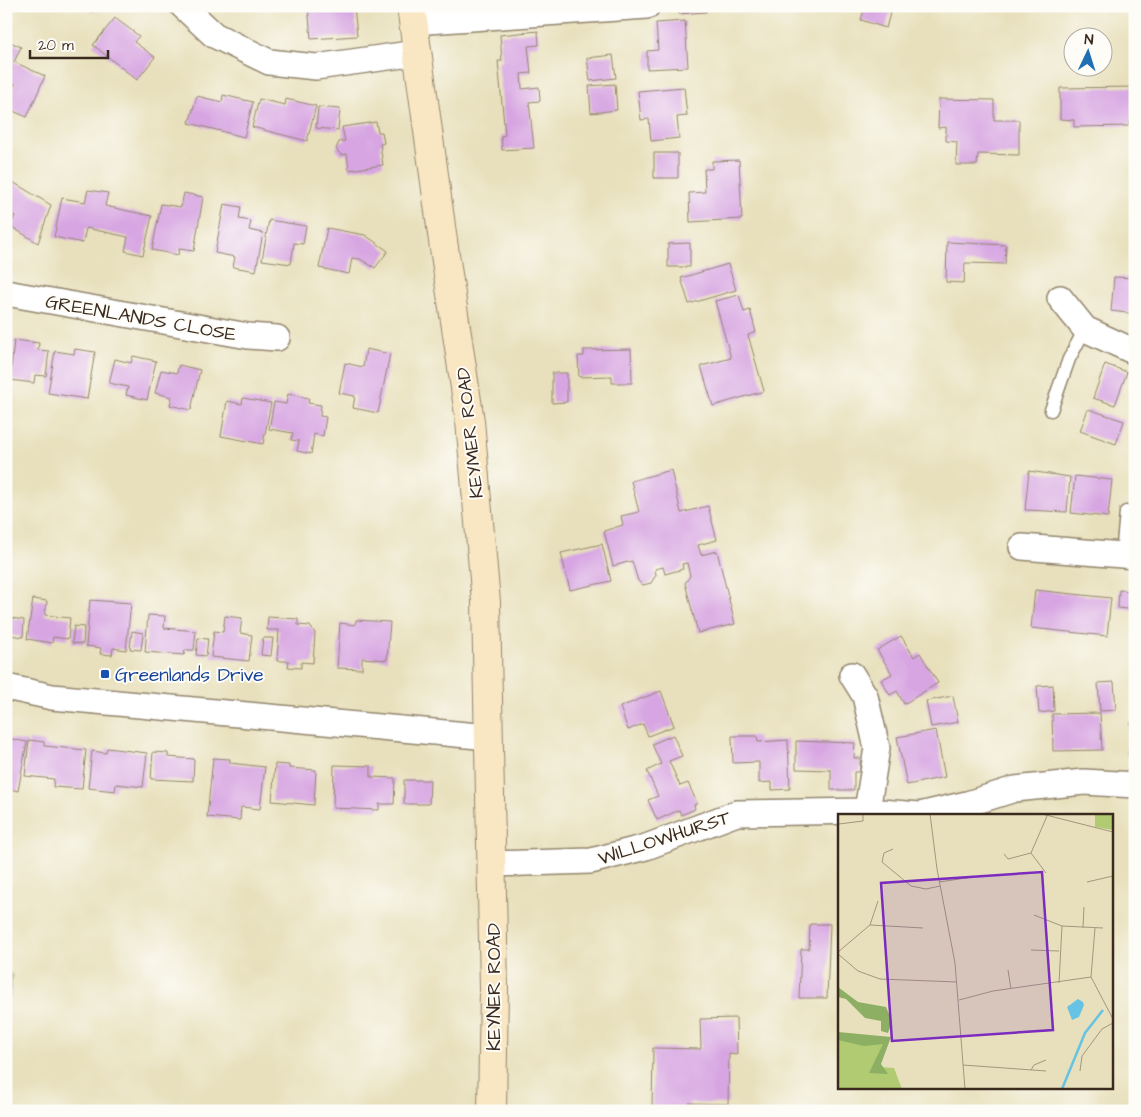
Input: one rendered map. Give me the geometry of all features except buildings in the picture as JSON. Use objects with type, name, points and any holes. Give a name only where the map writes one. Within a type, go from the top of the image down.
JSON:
[{"type":"street","points":[[183,6],[214,35],[269,62],[316,67],[418,53]]},
{"type":"street","points":[[412,14],[647,6]]},
{"type":"street","name":"KEYMER ROAD","points":[[412,14],[470,421],[486,602],[492,864]]},
{"type":"street","name":"GREENLANDS CLOSE","points":[[6,293],[248,336],[277,338]]},
{"type":"street","points":[[1060,298],[1085,329],[1135,352]]},
{"type":"street","points":[[1022,547],[1128,556]]},
{"type":"street","points":[[852,675],[865,696],[876,748],[867,811]]},
{"type":"street","points":[[6,687],[52,697],[489,737]]},
{"type":"street","name":"WILLOWHURST","points":[[924,814],[967,804],[1015,789],[1084,782],[1135,786]]},
{"type":"street","name":"WILLOWHURST","points":[[492,864],[591,861],[646,847],[737,813],[867,811],[907,814]]},
{"type":"street","name":"KEYNER ROAD","points":[[492,864],[494,989],[492,1111]]},
{"type":"lane","points":[[1051,410],[1069,359],[1085,329]]},
{"type":"lane","points":[[1126,512],[1128,556]]},
{"type":"green space","points":[[6,969],[12,976],[9,996],[6,1002]]},
{"type":"place","name":"Greenlands Drive","points":[[105,674]]}]
